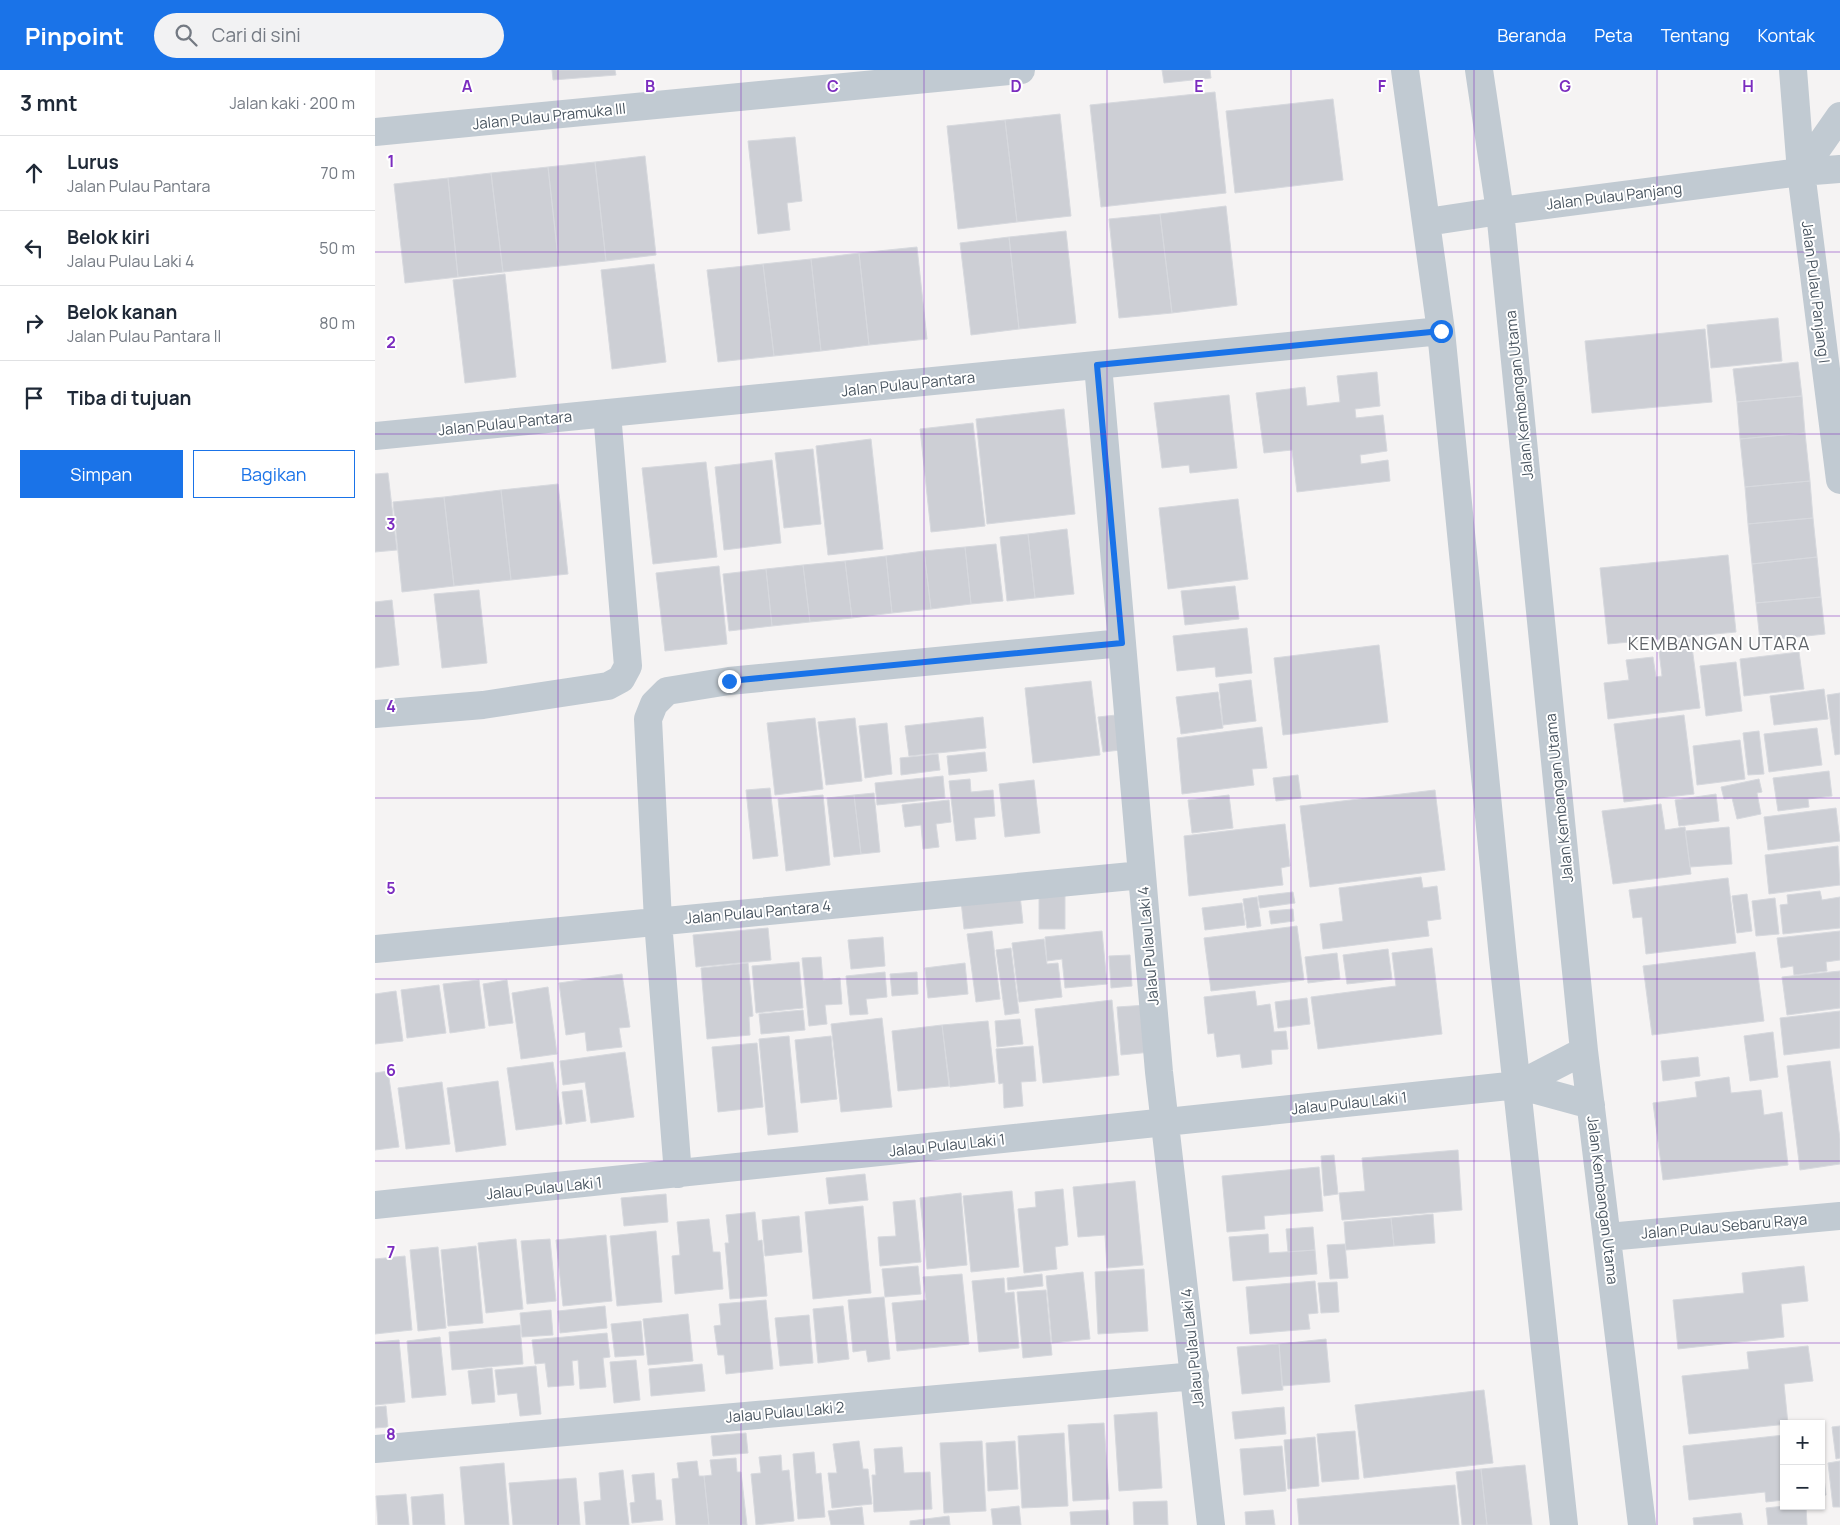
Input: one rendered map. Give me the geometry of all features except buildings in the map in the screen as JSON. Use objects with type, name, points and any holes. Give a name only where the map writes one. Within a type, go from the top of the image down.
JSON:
[{"type":"street","name":"Jalan Pulau Pramuka III","points":[[375,132],[1021,70]]},
{"type":"street","points":[[1405,70],[1441,331],[1503,958],[1565,1525]]},
{"type":"street","name":"Jalan Kembangan Utama","points":[[1479,70],[1500,210],[1585,1051],[1642,1525]]},
{"type":"street","name":"Jalan Pulau Panjang I","points":[[1793,70],[1801,172],[1839,464]]},
{"type":"street","points":[[1801,172],[1840,116]]},
{"type":"street","points":[[1801,172],[1840,169]]},
{"type":"street","name":"Jalan Pulau Panjang","points":[[1427,222],[1500,210],[1801,172]]},
{"type":"street","name":"Jalan Pulau Pantara","points":[[375,436],[1441,331]]},
{"type":"street","name":"Jalau Pulau Laki 4","points":[[1097,365],[1159,1072],[1211,1525]]},
{"type":"street","points":[[375,714],[483,705],[608,686],[621,679],[628,666],[607,413]]},
{"type":"street","points":[[678,1174],[658,921],[648,719],[654,704],[667,691],[729,681],[1122,643]]},
{"type":"street","name":"Jalan Pulau Pantara 4","points":[[375,949],[1142,875]]},
{"type":"street","name":"Jalau Pulau Laki 1","points":[[375,1206],[1518,1085],[1585,1051]]},
{"type":"street","name":"Jalau Pulau Laki 1","points":[[1518,1085],[1591,1105]]},
{"type":"street","name":"Jalan Pulau Sebaru Raya","points":[[1608,1237],[1840,1216]]},
{"type":"street","name":"Jalau Pulau Laki 2","points":[[375,1449],[1195,1376]]},
{"type":"district","name":"KEMBANGAN UTARA","points":[[1719,643]]},
{"type":"route","points":[[729,681],[1122,643],[1097,365],[1441,331]]}]
